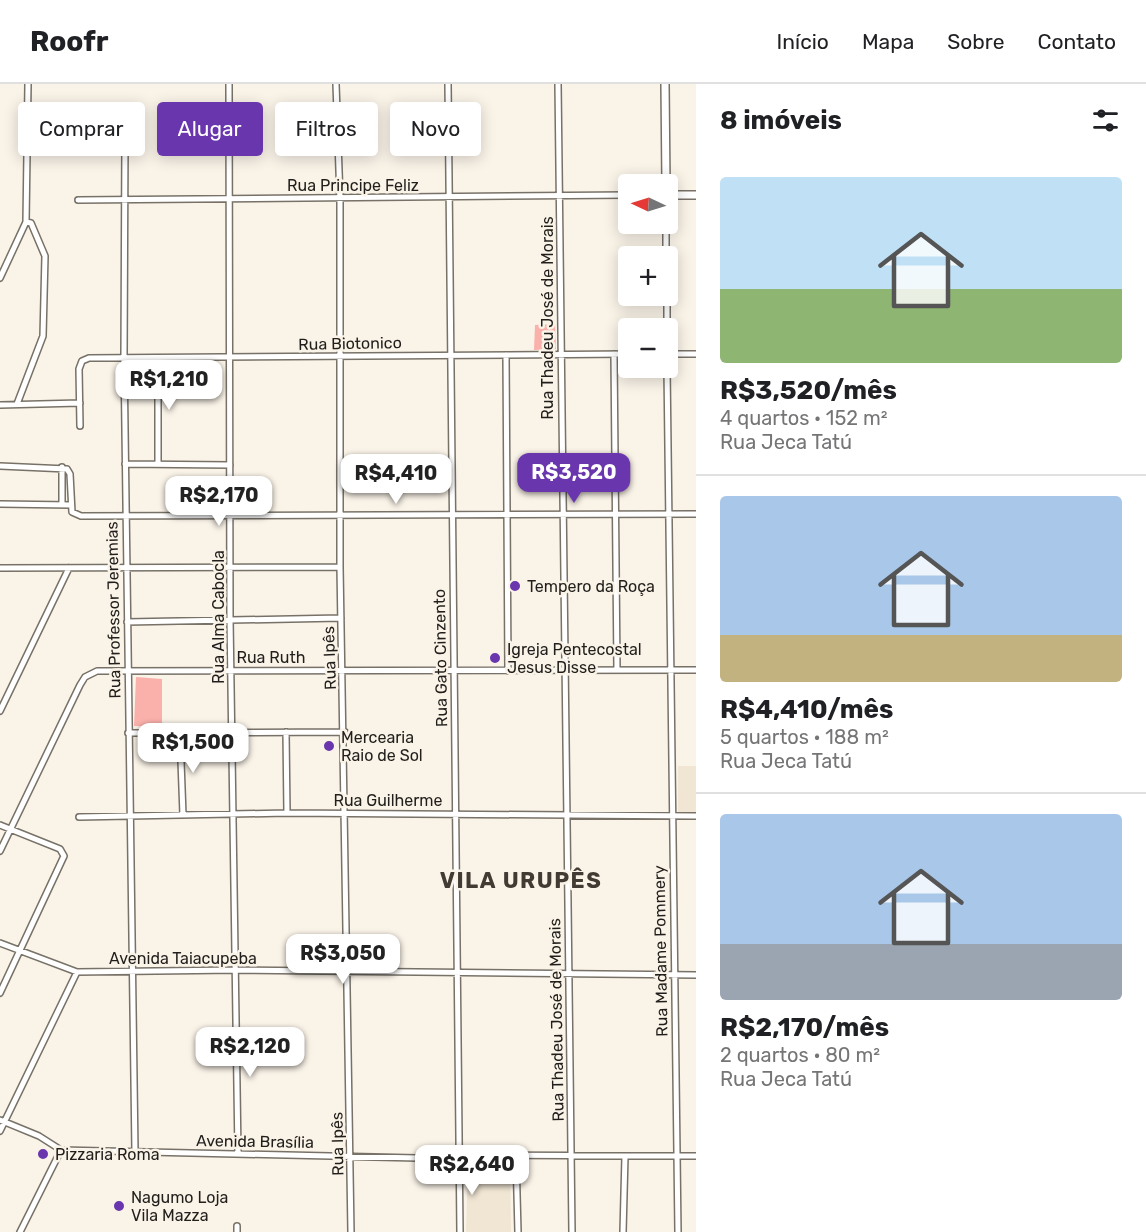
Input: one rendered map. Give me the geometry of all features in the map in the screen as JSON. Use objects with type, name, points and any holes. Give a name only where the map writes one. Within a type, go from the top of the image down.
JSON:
[{"type":"street","points":[[0,278],[26,222],[28,84]]},
{"type":"street","name":"Rua Alma Cabocla","points":[[229,84],[230,619],[238,1154]]},
{"type":"street","name":"Rua Ipês","points":[[336,84],[340,199],[342,357],[340,567],[345,732],[351,1232]]},
{"type":"street","name":"Rua Gato Cinzento","points":[[448,84],[460,1232]]},
{"type":"street","name":"Rua Thadeu José de Morais","points":[[558,84],[561,515],[572,1232]]},
{"type":"street","points":[[664,84],[666,174]]},
{"type":"street","name":"Rua Professor Jeremias","points":[[125,156],[126,568],[135,1152]]},
{"type":"street","name":"Rua Principe Feliz","points":[[78,200],[618,195]]},
{"type":"street","points":[[678,195],[696,195]]},
{"type":"street","points":[[17,404],[40,350],[44,323],[45,256],[31,223],[26,222]]},
{"type":"street","points":[[614,354],[617,670]]},
{"type":"street","name":"Rua Biotonico","points":[[80,403],[79,369],[85,359],[618,354]]},
{"type":"street","points":[[678,354],[696,354]]},
{"type":"street","points":[[506,355],[508,671]]},
{"type":"street","points":[[158,358],[158,464]]},
{"type":"street","name":"Rua Madame Pommery","points":[[668,378],[678,1232]]},
{"type":"street","points":[[0,405],[80,403],[80,426]]},
{"type":"street","points":[[125,464],[230,465]]},
{"type":"street","points":[[0,466],[62,467],[70,474],[72,512],[76,516],[452,517],[696,514]]},
{"type":"street","points":[[62,467],[62,505]]},
{"type":"street","points":[[0,504],[71,505]]},
{"type":"street","points":[[1,570],[340,567]]},
{"type":"street","points":[[0,711],[69,568]]},
{"type":"street","points":[[127,622],[341,618]]},
{"type":"street","name":"Rua Ruth","points":[[10,830],[80,685],[85,677],[97,672],[696,670]]},
{"type":"street","points":[[286,732],[286,813]]},
{"type":"street","points":[[128,733],[345,732]]},
{"type":"street","points":[[180,734],[183,815]]},
{"type":"street","name":"Rua Guilherme","points":[[79,817],[234,813],[696,816]]},
{"type":"street","points":[[0,825],[60,849],[64,856],[64,862],[0,993]]},
{"type":"street","points":[[0,851],[10,830]]},
{"type":"street","name":"Avenida Taiacupeba","points":[[0,943],[77,972],[235,970],[696,975]]},
{"type":"street","points":[[0,1131],[2,1120],[77,972]]},
{"type":"street","name":"Avenida Brasília","points":[[2,1120],[39,1136],[61,1150],[461,1159],[470,1155],[696,1156]]},
{"type":"street","points":[[20,1232],[61,1150]]},
{"type":"street","points":[[516,1156],[518,1232]]},
{"type":"street","points":[[623,1232],[625,1156]]},
{"type":"shaded area","points":[[555,324],[556,349],[534,350],[535,325]]},
{"type":"shaded area","points":[[136,677],[162,679],[162,727],[134,726]]},
{"type":"shaded area","points":[[678,766],[696,766],[696,812],[678,812]]},
{"type":"shaded area","points":[[474,1159],[510,1161],[511,1232],[466,1232],[468,1164]]},
{"type":"place","name":"Tempero da Roça","points":[[515,586]]},
{"type":"place","name":"Igreja Pentecostal Jesus Disse","points":[[495,658]]},
{"type":"place","name":"Mercearia Raio de Sol","points":[[329,746]]},
{"type":"place","name":"Pizzaria Roma","points":[[43,1154]]},
{"type":"place","name":"Nagumo Loja Vila Mazza","points":[[119,1206]]},
{"type":"district","name":"VILA URUPÊS","points":[[521,880]]}]
